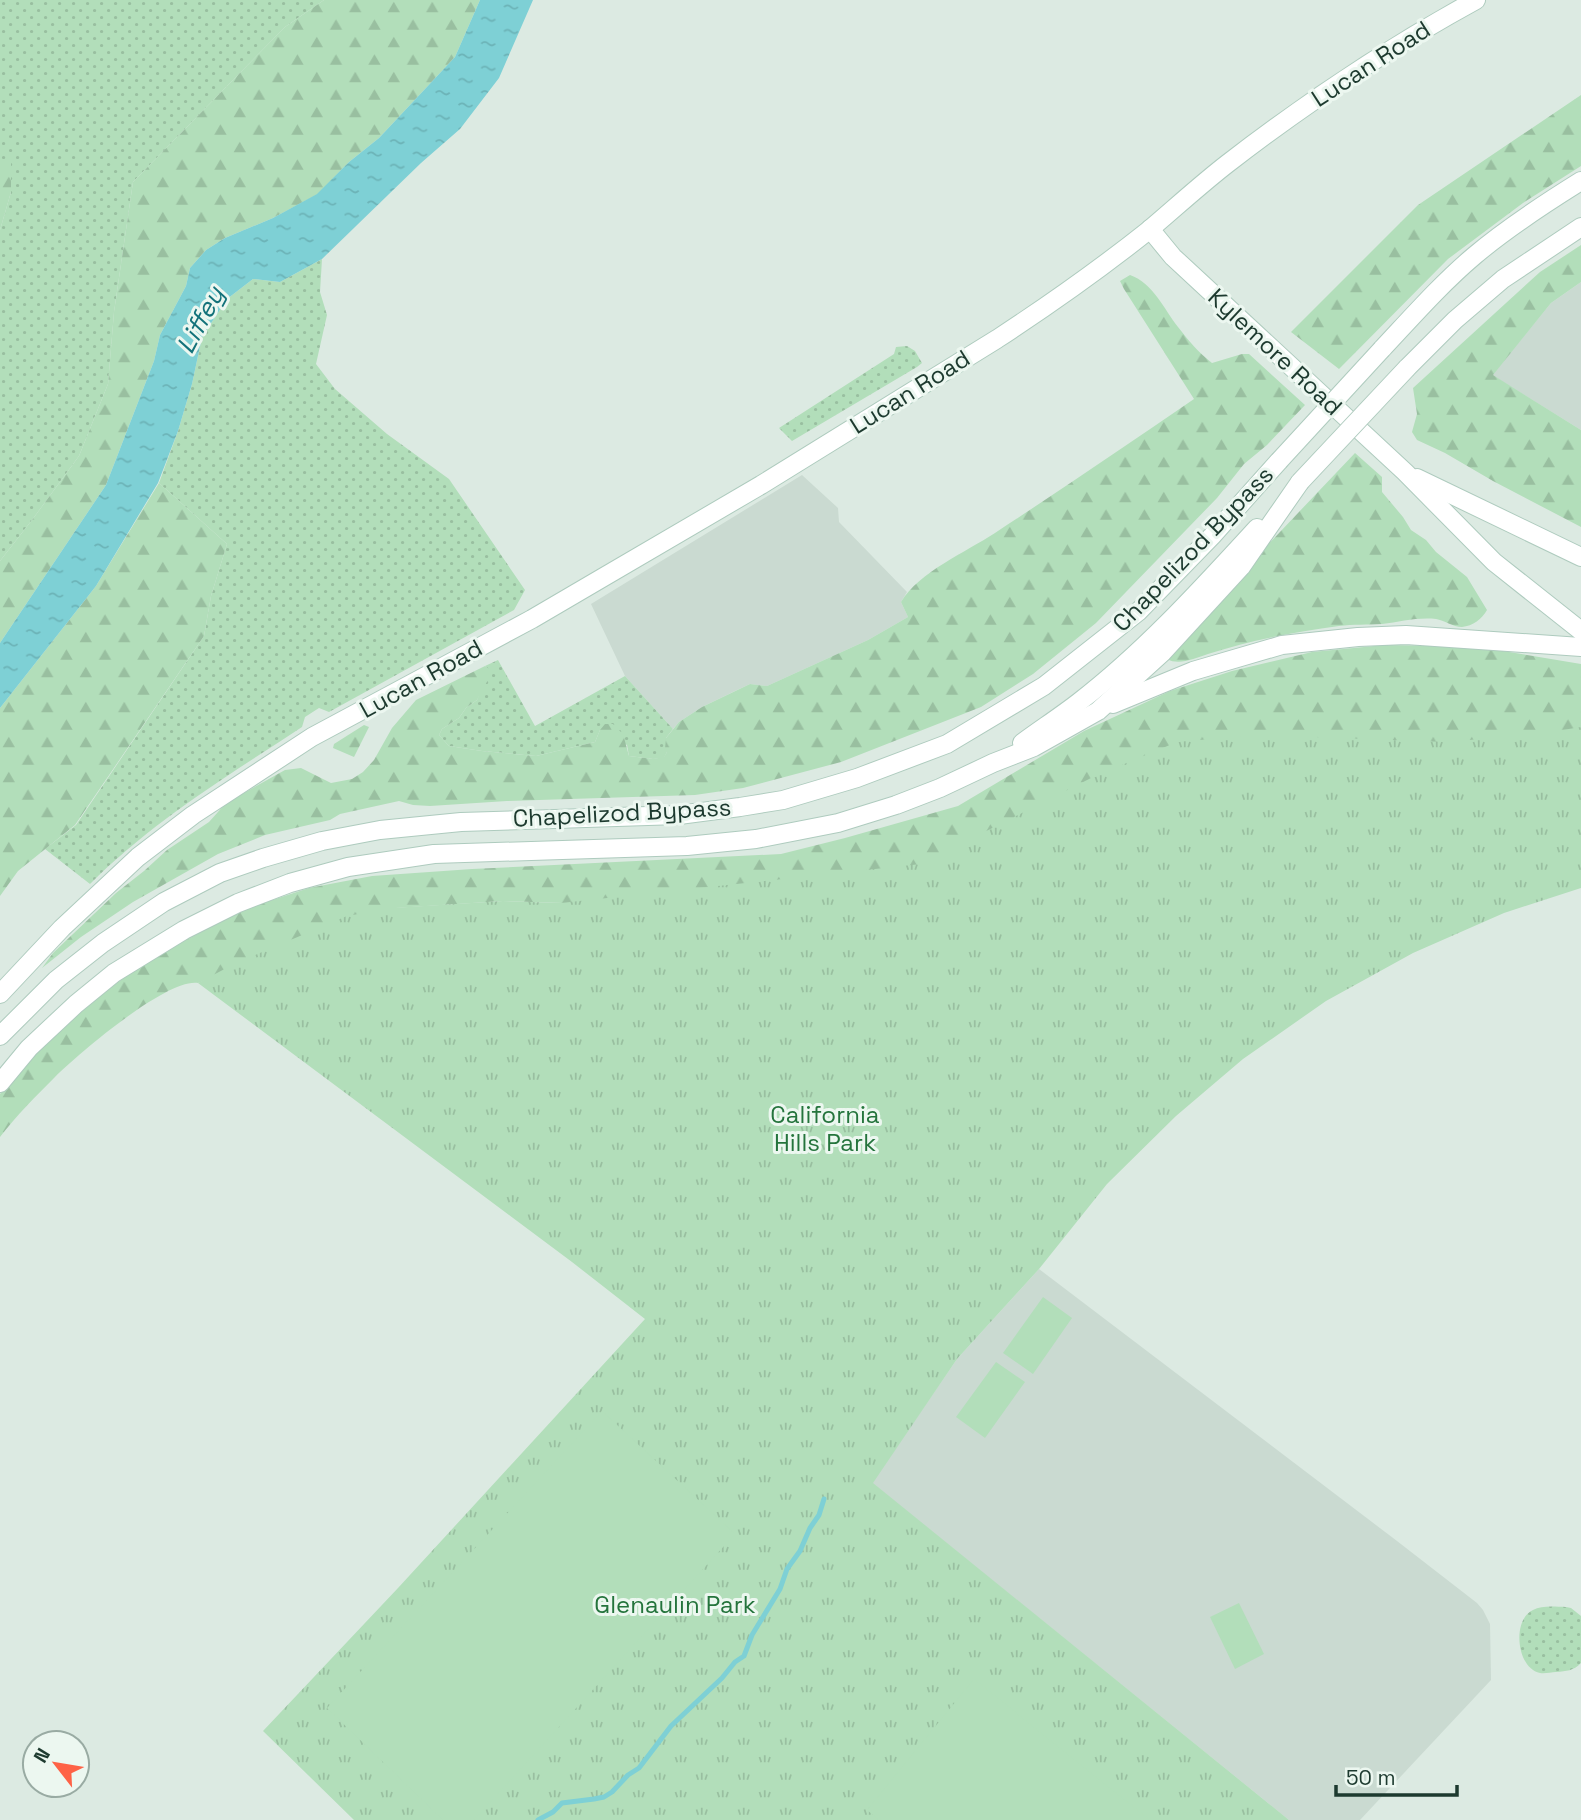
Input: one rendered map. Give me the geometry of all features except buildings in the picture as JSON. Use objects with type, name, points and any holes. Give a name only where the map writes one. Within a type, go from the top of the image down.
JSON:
[{"type":"main road","name":"Lucan Road","points":[[0,994],[62,928],[138,857],[193,815],[313,737],[532,619],[812,454],[1031,316],[1150,229],[1277,126],[1371,61],[1476,0]]},
{"type":"main road","name":"Chapelizod Bypass","points":[[0,1036],[56,980],[103,943],[175,896],[220,873],[263,858],[322,841],[380,830],[461,822],[679,814],[783,800],[857,778],[947,744],[1044,686],[1138,611],[1212,536],[1428,300],[1474,256],[1543,205],[1581,181]]},
{"type":"main road","name":"Chapelizod Bypass","points":[[993,763],[1080,701],[1129,660],[1182,608],[1455,320],[1503,279],[1581,227]]},
{"type":"main road","name":"Kylemore Road","points":[[1150,229],[1172,257],[1405,472],[1494,562],[1581,631]]},
{"type":"main road","name":"Kylemore Road","points":[[1405,472],[1581,556]]},
{"type":"main road","name":"Chapelizod Bypass","points":[[0,1083],[29,1048],[114,973],[184,930],[238,903],[290,883],[348,867],[433,854],[687,846],[756,839],[838,822],[896,805],[940,789],[993,763],[1034,747],[1098,711],[1163,652],[1241,567],[1300,482]]},
{"type":"main road","points":[[1098,711],[1193,671],[1282,645],[1406,635],[1581,647]]},
{"type":"shaded area","points":[[1581,282],[1581,430],[1492,375],[1551,303]]},
{"type":"shaded area","points":[[802,475],[838,508],[839,522],[907,592],[901,602],[908,617],[868,640],[767,686],[750,684],[735,691],[702,707],[673,729],[625,676],[591,604]]},
{"type":"shaded area","points":[[1039,1269],[1397,1541],[1483,1610],[1490,1624],[1491,1680],[1360,1820],[1289,1820],[872,1483],[957,1359]]},
{"type":"green space","points":[[0,0],[324,0],[285,27],[133,182],[114,312],[108,384],[79,456],[0,561],[0,230],[11,192],[11,160],[0,160]]},
{"type":"green space","points":[[324,0],[480,0],[455,57],[379,138],[349,162],[318,194],[273,218],[225,238],[206,250],[190,268],[186,286],[160,335],[154,361],[106,485],[0,643],[0,561],[79,456],[108,384],[114,312],[133,182],[285,27]]},
{"type":"green space","points":[[1581,95],[1581,166],[1523,203],[1448,259],[1339,369],[1291,332],[1418,205]]},
{"type":"green space","points":[[11,159],[11,192],[0,230],[0,160]]},
{"type":"green space","points":[[1581,245],[1581,282],[1551,303],[1493,375],[1581,430],[1581,527],[1417,440],[1412,432],[1417,414],[1413,388],[1540,272]]},
{"type":"green space","points":[[322,259],[320,292],[327,315],[316,364],[335,389],[387,434],[449,479],[525,590],[514,610],[329,712],[319,708],[305,717],[302,727],[166,819],[90,884],[45,849],[76,825],[204,636],[211,596],[227,544],[159,483],[192,384],[202,337],[227,299],[253,279],[280,282]]},
{"type":"green space","points":[[1130,275],[1152,290],[1186,337],[1212,363],[1249,354],[1305,405],[1267,445],[1244,464],[1217,498],[1096,623],[1033,674],[981,707],[841,762],[743,788],[695,795],[430,806],[399,801],[265,835],[218,854],[133,902],[81,937],[42,968],[53,953],[116,893],[167,850],[209,822],[226,803],[285,770],[301,768],[331,783],[352,779],[374,760],[392,728],[416,700],[485,666],[489,669],[489,678],[477,700],[466,708],[459,718],[442,729],[439,735],[449,746],[536,756],[595,742],[605,724],[613,724],[623,734],[629,756],[653,759],[664,757],[667,752],[666,738],[679,722],[702,707],[750,684],[767,686],[868,640],[908,617],[901,602],[919,581],[1194,399],[1124,289],[1120,281]]},
{"type":"green space","points":[[907,346],[915,351],[922,363],[917,367],[792,441],[779,428],[894,354],[896,347]]},
{"type":"green space","points":[[1355,453],[1382,477],[1382,492],[1411,530],[1467,577],[1487,610],[1483,616],[1473,624],[1462,627],[1429,619],[1339,626],[1256,641],[1187,661],[1167,659],[1165,653]]},
{"type":"green space","points":[[159,483],[227,544],[211,596],[204,636],[75,825],[18,871],[0,896],[0,708],[96,586]]},
{"type":"green space","points":[[1385,645],[1503,651],[1581,664],[1581,813],[1017,867],[749,909],[503,901],[396,908],[198,983],[184,985],[145,1004],[55,1077],[0,1137],[0,1094],[35,1052],[97,998],[146,961],[245,909],[309,888],[372,876],[781,854],[958,806],[1084,731],[1170,691],[1232,671],[1312,652]]},
{"type":"green space","points":[[498,660],[535,726],[625,676],[673,729],[666,738],[667,752],[664,758],[629,756],[627,745],[600,730],[595,742],[536,756],[449,746],[439,735],[442,729],[459,718],[466,708],[477,700],[489,670],[485,666]]},
{"type":"green space","points":[[364,725],[369,727],[354,757],[333,748],[334,744]]},
{"type":"green space","name":"California Hills Park","points":[[1581,727],[1581,888],[1504,913],[1413,953],[1326,1001],[1243,1059],[1176,1116],[1107,1184],[1039,1269],[957,1359],[873,1483],[1289,1820],[354,1820],[263,1731],[645,1319],[198,983],[236,963],[347,916],[392,908],[503,901],[561,903],[921,864],[1093,777],[1177,742],[1255,735],[1447,742]]},
{"type":"green space","points":[[1043,1297],[1072,1318],[1033,1374],[1003,1353]]},
{"type":"green space","points":[[996,1362],[1025,1382],[985,1438],[956,1417]]},
{"type":"green space","points":[[602,1411],[735,1534],[474,1820],[443,1820],[327,1708]]},
{"type":"green space","points":[[1239,1603],[1264,1654],[1235,1669],[1210,1617]]},
{"type":"green space","points":[[1566,1607],[1581,1616],[1581,1663],[1570,1670],[1540,1673],[1532,1669],[1522,1653],[1522,1623],[1526,1615],[1537,1608]]},
{"type":"green space","points":[[974,1679],[1150,1820],[879,1820],[867,1810]]},
{"type":"water","name":"Liffey","points":[[480,0],[533,0],[499,78],[460,129],[322,259],[280,282],[253,279],[227,299],[202,337],[178,431],[158,483],[96,586],[0,708],[0,643],[106,485],[154,361],[160,335],[186,286],[190,268],[206,250],[225,238],[273,218],[317,194],[349,162],[379,138],[455,57]]},
{"type":"waterway","points":[[538,1820],[553,1812],[562,1803],[604,1797],[612,1792],[639,1768],[671,1726],[744,1656],[752,1635],[780,1589],[787,1569],[819,1515],[824,1499]]},
{"type":"park label","name":"Glenaulin Park","points":[[675,1605]]}]
